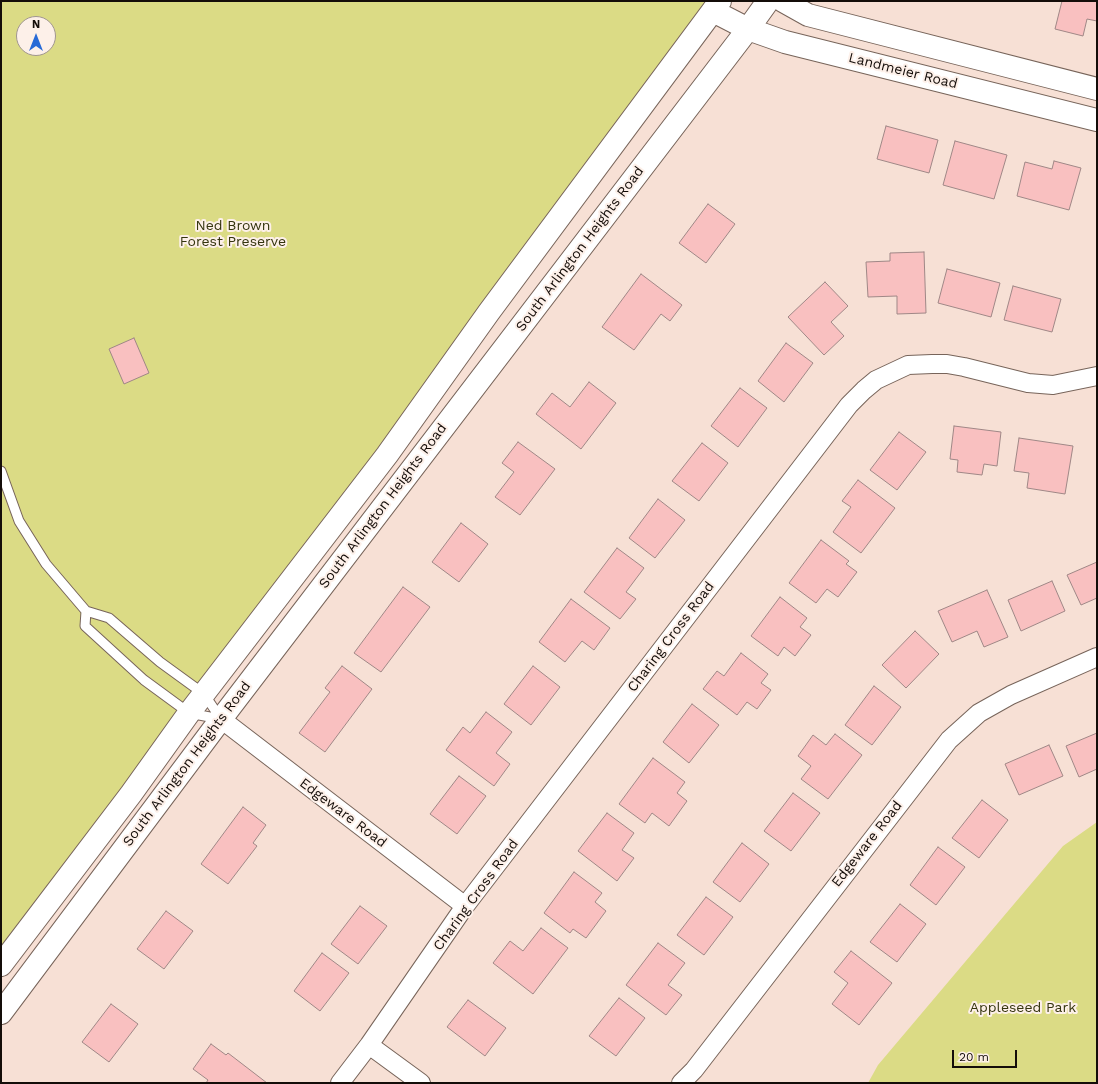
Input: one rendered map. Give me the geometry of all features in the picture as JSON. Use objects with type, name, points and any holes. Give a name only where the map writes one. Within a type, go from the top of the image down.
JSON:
[{"type":"main road","name":"South Arlington Heights Road","points":[[1,1013],[221,719],[768,1]]},
{"type":"main road","points":[[783,1],[808,15],[1097,89]]},
{"type":"main road","name":"South Arlington Heights Road","points":[[1,965],[131,794],[189,713],[387,455],[490,312],[717,6]]},
{"type":"main road","name":"Landmeier Road","points":[[717,6],[748,29],[784,42],[1097,120]]},
{"type":"street","name":"Charing Cross Road","points":[[340,1083],[369,1045],[466,906],[844,411],[864,390],[876,380],[908,365],[947,364],[1035,384],[1053,385],[1097,376]]},
{"type":"street","name":"Edgeware Road","points":[[682,1083],[694,1070],[949,740],[979,713],[1011,695],[1097,657]]},
{"type":"street","name":"Edgeware Road","points":[[221,719],[466,906]]},
{"type":"street","points":[[369,1045],[421,1083]]},
{"type":"lane","points":[[1,471],[19,521],[46,564],[86,611],[109,618],[160,662],[204,694],[221,719]]},
{"type":"lane","points":[[86,611],[85,626],[144,680],[189,713],[221,719]]},
{"type":"green space","name":"Ned Brown Forest Preserve","points":[[1,1],[720,1],[1,965]]},
{"type":"green space","name":"Appleseed Park","points":[[1097,822],[1097,1083],[868,1083],[878,1065],[1063,846]]},
{"type":"building","points":[[1062,1],[1097,1],[1097,21],[1087,19],[1083,36],[1055,29]]},
{"type":"building","points":[[886,126],[938,140],[929,173],[877,159]]},
{"type":"building","points":[[955,141],[1007,155],[994,199],[943,185]]},
{"type":"building","points":[[1054,161],[1081,168],[1069,210],[1017,196],[1025,162],[1052,169]]},
{"type":"building","points":[[708,204],[735,224],[706,263],[679,243]]},
{"type":"building","points":[[924,252],[926,313],[897,314],[897,296],[868,297],[866,262],[890,261],[890,253]]},
{"type":"building","points":[[947,269],[1000,283],[991,317],[938,303]]},
{"type":"building","points":[[641,274],[682,305],[670,321],[661,314],[634,350],[602,327]]},
{"type":"building","points":[[825,282],[848,306],[831,322],[844,336],[824,355],[788,317]]},
{"type":"building","points":[[1013,286],[1061,299],[1052,332],[1004,320]]},
{"type":"building","points":[[134,338],[149,373],[124,384],[109,349]]},
{"type":"building","points":[[786,343],[813,363],[784,402],[758,381]]},
{"type":"building","points":[[589,382],[616,403],[581,449],[536,414],[552,393],[570,407]]},
{"type":"building","points":[[740,388],[767,408],[738,447],[711,426]]},
{"type":"building","points":[[954,426],[1001,432],[997,466],[984,464],[982,475],[957,472],[958,460],[950,459]]},
{"type":"building","points":[[899,432],[926,452],[897,490],[870,470]]},
{"type":"building","points":[[1019,438],[1073,446],[1065,494],[1027,488],[1029,473],[1014,471]]},
{"type":"building","points":[[518,442],[555,469],[520,515],[495,497],[514,472],[502,463]]},
{"type":"building","points":[[702,443],[728,463],[699,501],[672,481]]},
{"type":"building","points":[[858,480],[895,508],[861,553],[833,532],[851,507],[842,501]]},
{"type":"building","points":[[658,499],[685,520],[655,558],[629,538]]},
{"type":"building","points":[[461,523],[488,544],[459,582],[432,562]]},
{"type":"building","points":[[821,540],[849,561],[846,564],[857,572],[838,597],[827,589],[816,603],[789,583]]},
{"type":"building","points":[[617,548],[644,568],[626,592],[636,599],[620,619],[584,592]]},
{"type":"building","points":[[1097,562],[1097,598],[1081,605],[1067,575]]},
{"type":"building","points":[[1052,581],[1065,611],[1021,631],[1008,600]]},
{"type":"building","points":[[403,587],[430,607],[381,672],[354,653]]},
{"type":"building","points":[[987,590],[1008,637],[984,647],[977,631],[952,642],[938,611]]},
{"type":"building","points":[[780,597],[807,618],[800,627],[811,635],[795,656],[784,647],[778,656],[751,636]]},
{"type":"building","points":[[571,599],[610,628],[594,650],[582,641],[565,662],[539,642]]},
{"type":"building","points":[[915,631],[939,654],[906,688],[882,665]]},
{"type":"building","points":[[741,653],[768,674],[761,683],[771,690],[757,709],[747,702],[737,715],[703,689],[717,671],[724,676]]},
{"type":"building","points":[[342,666],[372,689],[325,752],[299,733],[330,692],[325,688]]},
{"type":"building","points":[[533,666],[560,687],[531,725],[504,704]]},
{"type":"building","points":[[874,686],[901,707],[872,745],[845,725]]},
{"type":"building","points":[[692,704],[719,725],[689,763],[663,742]]},
{"type":"building","points":[[486,712],[512,732],[496,753],[510,764],[494,786],[446,750],[463,727],[470,733]]},
{"type":"building","points":[[1097,733],[1097,769],[1079,777],[1066,746]]},
{"type":"building","points":[[835,734],[862,755],[828,799],[801,779],[811,766],[798,756],[813,735],[826,745]]},
{"type":"building","points":[[1049,745],[1063,776],[1019,795],[1005,764]]},
{"type":"building","points":[[653,758],[685,782],[677,793],[687,801],[669,826],[652,813],[645,823],[619,804]]},
{"type":"building","points":[[459,776],[486,796],[457,834],[430,814]]},
{"type":"building","points":[[793,793],[820,813],[791,851],[764,831]]},
{"type":"building","points":[[982,800],[1008,820],[979,858],[952,838]]},
{"type":"building","points":[[243,807],[266,825],[253,843],[257,846],[228,884],[201,864]]},
{"type":"building","points":[[607,813],[634,833],[622,850],[634,858],[617,881],[578,851]]},
{"type":"building","points":[[742,843],[769,864],[740,902],[713,882]]},
{"type":"building","points":[[938,847],[965,867],[936,905],[910,885]]},
{"type":"building","points":[[574,872],[602,893],[595,902],[606,911],[586,938],[573,929],[570,933],[544,913]]},
{"type":"building","points":[[706,897],[733,917],[704,955],[677,935]]},
{"type":"building","points":[[900,904],[926,924],[897,962],[870,942]]},
{"type":"building","points":[[360,906],[387,926],[358,964],[331,944]]},
{"type":"building","points":[[166,911],[193,931],[164,969],[137,949]]},
{"type":"building","points":[[541,928],[568,948],[533,994],[493,963],[510,941],[523,951]]},
{"type":"building","points":[[658,943],[685,963],[668,985],[682,995],[666,1015],[626,985]]},
{"type":"building","points":[[851,951],[892,983],[859,1025],[832,1004],[848,983],[834,972]]},
{"type":"building","points":[[322,953],[349,973],[320,1011],[294,991]]},
{"type":"building","points":[[619,998],[645,1018],[616,1056],[589,1036]]},
{"type":"building","points":[[468,1000],[506,1028],[485,1056],[447,1027]]},
{"type":"building","points":[[111,1004],[138,1024],[109,1062],[82,1042]]},
{"type":"building","points":[[211,1044],[226,1055],[228,1053],[267,1083],[206,1083],[208,1080],[193,1069]]}]
